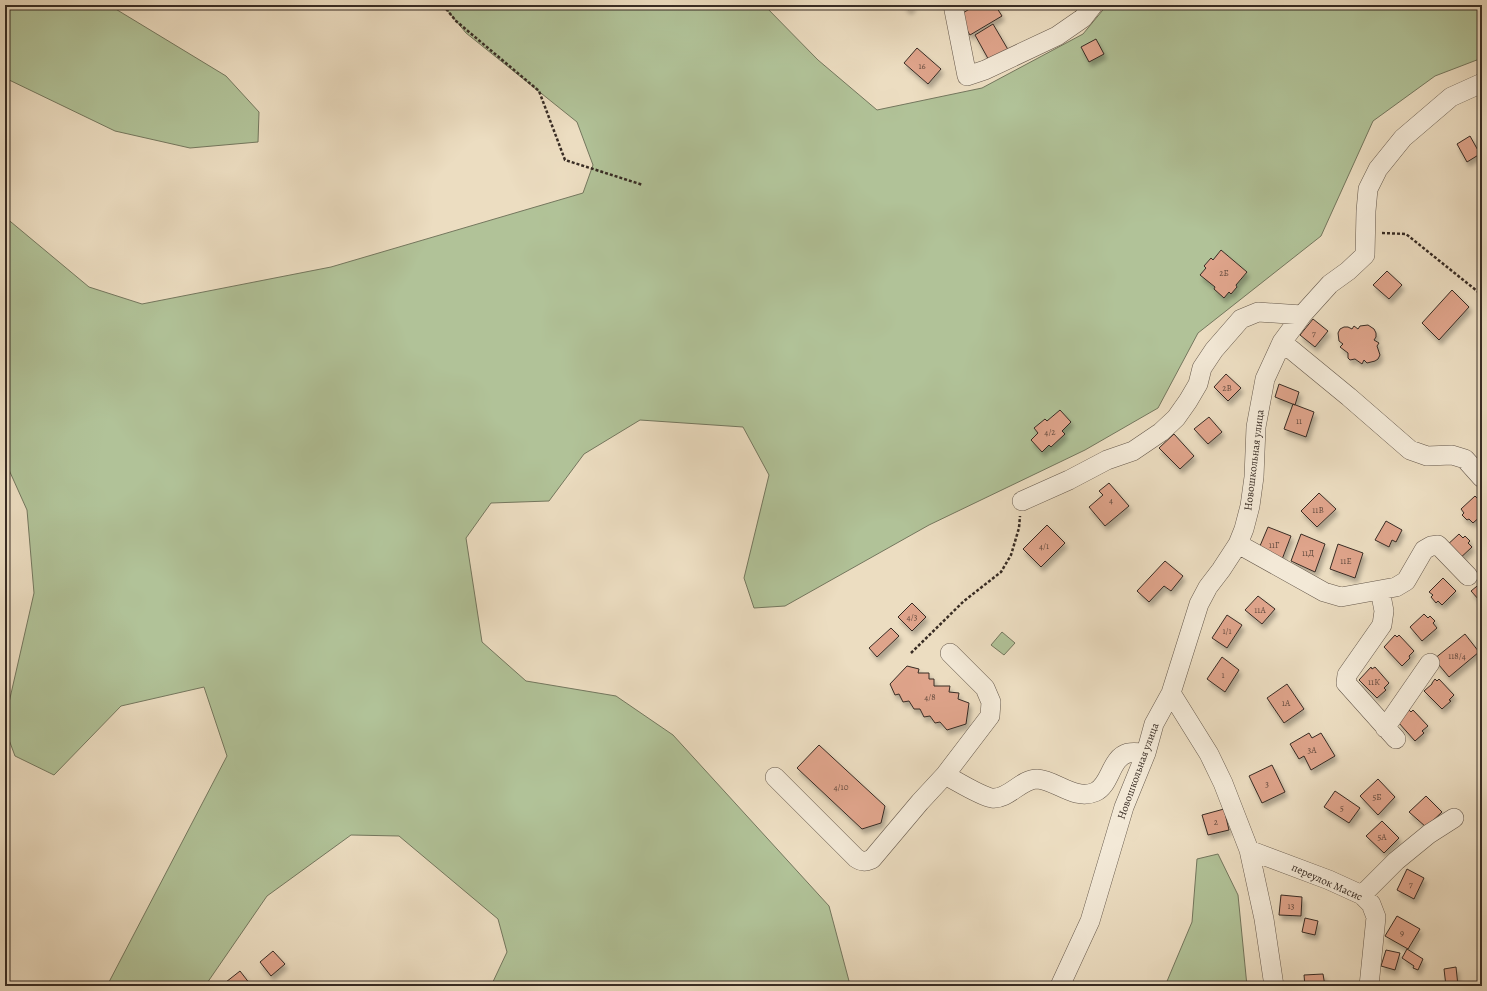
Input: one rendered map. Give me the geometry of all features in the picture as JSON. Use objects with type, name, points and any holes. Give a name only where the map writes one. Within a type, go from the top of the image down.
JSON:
[{"type":"street","points":[[953,5],[968,76],[985,70],[1057,36],[1083,18],[1093,5]]},
{"type":"street","name":"Новошкольная улица","points":[[1060,986],[1090,921],[1124,808],[1146,753],[1154,724],[1171,693],[1199,604],[1208,587],[1238,544],[1244,529],[1250,506],[1254,477],[1256,427],[1265,379],[1282,342],[1302,315],[1330,284],[1348,271],[1364,255],[1368,189],[1378,168],[1403,138],[1451,97],[1482,83]]},
{"type":"street","points":[[1022,501],[1069,480],[1107,460],[1133,450],[1161,432],[1176,418],[1198,384],[1202,368],[1214,350],[1241,319],[1258,312],[1302,315]]},
{"type":"street","points":[[1282,342],[1410,450],[1427,456],[1452,455],[1465,459],[1482,478]]},
{"type":"street","points":[[1238,544],[1324,592],[1342,597],[1396,588],[1406,581],[1424,550],[1431,546],[1438,545],[1468,576]]},
{"type":"street","points":[[1380,590],[1384,611],[1382,625],[1347,674],[1346,683],[1390,734],[1430,663]]},
{"type":"street","points":[[775,777],[856,858],[866,862],[872,859],[945,775],[990,716],[991,702],[986,688],[950,653]]},
{"type":"street","points":[[1171,693],[1209,754],[1223,783],[1249,850],[1264,919],[1274,986]]},
{"type":"street","points":[[945,775],[985,796],[993,798],[999,798],[1029,780],[1036,779],[1086,795],[1096,792],[1104,785],[1118,760],[1123,755],[1130,753],[1146,753]]},
{"type":"street","points":[[1362,895],[1396,861],[1429,834],[1454,818]]},
{"type":"street","name":"переулок Масис","points":[[1249,850],[1329,880],[1362,895],[1371,904],[1376,917],[1369,986]]},
{"type":"path","points":[[443,5],[456,21],[539,91],[565,160],[643,185]]},
{"type":"path","points":[[1366,235],[1390,233],[1406,234],[1482,295]]},
{"type":"path","points":[[911,653],[964,601],[1001,572],[1011,555],[1019,528],[1022,501]]},
{"type":"green space","points":[[5,5],[109,5],[226,76],[259,112],[258,142],[190,148],[115,131],[5,78]]},
{"type":"green space","points":[[443,5],[764,5],[818,60],[877,110],[982,88],[1083,34],[1107,5],[1482,5],[1482,58],[1435,76],[1373,121],[1321,236],[1198,333],[1158,408],[1085,450],[929,525],[785,606],[754,608],[744,578],[769,475],[743,427],[640,420],[584,454],[549,501],[491,503],[466,538],[482,642],[526,681],[616,696],[673,735],[829,906],[849,981],[846,986],[491,986],[507,952],[498,919],[399,836],[351,835],[267,896],[205,986],[110,986],[109,982],[227,756],[204,687],[121,706],[54,775],[15,756],[5,729],[5,720],[34,593],[27,510],[5,461],[5,217],[89,287],[142,304],[331,267],[583,193],[593,165],[577,122],[466,33]]},
{"type":"green space","points":[[1002,632],[1015,643],[1004,655],[991,645]]},
{"type":"green space","points":[[1218,854],[1238,895],[1247,986],[1165,986],[1192,922],[1197,859]]},
{"type":"building","points":[[903,5],[914,5],[909,10]]},
{"type":"building","points":[[976,5],[995,5],[1002,16],[970,35],[958,16]]},
{"type":"building","points":[[993,24],[1010,53],[991,64],[975,35]]},
{"type":"building","points":[[1096,39],[1104,54],[1089,62],[1081,47]]},
{"type":"building","points":[[917,48],[941,69],[928,84],[904,63]]},
{"type":"building","points":[[1470,136],[1480,154],[1467,162],[1457,144]]},
{"type":"building","points":[[1221,250],[1247,272],[1236,285],[1237,287],[1231,294],[1229,292],[1224,298],[1214,289],[1215,287],[1200,275],[1206,268],[1204,266],[1211,258],[1213,260]]},
{"type":"building","points":[[1387,271],[1402,285],[1389,299],[1373,285]]},
{"type":"building","points":[[1452,290],[1469,307],[1439,340],[1422,323]]},
{"type":"building","points":[[1313,319],[1328,331],[1315,347],[1300,335]]},
{"type":"building","points":[[1368,325],[1374,329],[1376,333],[1374,340],[1379,343],[1377,346],[1380,355],[1375,361],[1367,363],[1364,360],[1362,364],[1355,359],[1350,360],[1348,358],[1348,353],[1340,347],[1343,344],[1339,341],[1338,333],[1340,329],[1344,327],[1352,329],[1354,326],[1358,329],[1360,326]]},
{"type":"building","points":[[1226,374],[1241,388],[1228,401],[1214,387]]},
{"type":"building","points":[[1279,384],[1299,392],[1295,405],[1275,397]]},
{"type":"building","points":[[1293,404],[1314,412],[1306,437],[1284,429]]},
{"type":"building","points":[[1060,410],[1071,422],[1062,431],[1065,434],[1051,447],[1049,445],[1042,452],[1031,440],[1038,433],[1034,428],[1045,419],[1047,421]]},
{"type":"building","points":[[1209,417],[1222,432],[1208,444],[1194,429]]},
{"type":"building","points":[[1174,434],[1194,456],[1180,469],[1159,448]]},
{"type":"building","points":[[1109,483],[1129,506],[1105,526],[1089,507],[1103,495],[1099,491]]},
{"type":"building","points":[[1319,493],[1336,509],[1317,527],[1301,511]]},
{"type":"building","points":[[1475,496],[1482,503],[1482,515],[1473,523],[1462,515],[1464,513],[1461,509]]},
{"type":"building","points":[[1386,521],[1402,530],[1396,542],[1392,540],[1389,547],[1375,540]]},
{"type":"building","points":[[1047,525],[1065,543],[1041,567],[1023,549]]},
{"type":"building","points":[[1268,527],[1291,536],[1281,562],[1257,553]]},
{"type":"building","points":[[1301,534],[1325,544],[1315,572],[1291,561]]},
{"type":"building","points":[[1459,534],[1463,538],[1465,536],[1470,541],[1468,543],[1472,547],[1457,561],[1445,547]]},
{"type":"building","points":[[1338,544],[1363,553],[1355,578],[1330,569]]},
{"type":"building","points":[[1165,561],[1183,576],[1171,591],[1164,586],[1149,602],[1137,591]]},
{"type":"building","points":[[1443,578],[1456,591],[1442,605],[1438,601],[1436,603],[1431,597],[1433,595],[1429,592]]},
{"type":"building","points":[[1482,582],[1482,599],[1480,601],[1471,591]]},
{"type":"building","points":[[1258,596],[1275,609],[1262,624],[1245,610]]},
{"type":"building","points":[[912,603],[926,617],[912,631],[898,617]]},
{"type":"building","points":[[1424,614],[1428,618],[1430,616],[1435,621],[1433,623],[1437,628],[1422,641],[1410,627]]},
{"type":"building","points":[[1227,615],[1242,625],[1227,648],[1212,638]]},
{"type":"building","points":[[891,628],[899,636],[877,657],[869,648]]},
{"type":"building","points":[[1465,634],[1479,652],[1449,677],[1434,659]]},
{"type":"building","points":[[1395,635],[1397,637],[1399,635],[1414,651],[1409,656],[1410,658],[1402,666],[1384,647]]},
{"type":"building","points":[[1222,657],[1239,670],[1225,692],[1207,679]]},
{"type":"building","points":[[907,666],[919,669],[918,673],[929,673],[929,679],[934,679],[934,686],[950,686],[949,692],[959,693],[958,699],[969,703],[966,724],[947,730],[940,722],[935,723],[930,716],[924,717],[920,709],[914,709],[909,701],[903,702],[899,694],[895,695],[890,684]]},
{"type":"building","points":[[1371,667],[1372,669],[1375,667],[1389,683],[1384,688],[1386,690],[1377,698],[1359,680]]},
{"type":"building","points":[[1435,679],[1437,681],[1439,679],[1454,695],[1449,700],[1451,701],[1442,709],[1424,691]]},
{"type":"building","points":[[1287,684],[1304,709],[1284,723],[1267,698]]},
{"type":"building","points":[[1409,710],[1411,712],[1413,710],[1428,726],[1422,731],[1424,733],[1415,741],[1398,722]]},
{"type":"building","points":[[1309,733],[1312,738],[1321,733],[1335,756],[1311,770],[1304,756],[1299,759],[1290,744]]},
{"type":"building","points":[[819,745],[885,806],[881,823],[862,829],[797,768]]},
{"type":"building","points":[[1272,765],[1285,792],[1262,803],[1249,776]]},
{"type":"building","points":[[1378,779],[1395,797],[1378,815],[1360,796]]},
{"type":"building","points":[[1335,791],[1360,808],[1349,823],[1324,807]]},
{"type":"building","points":[[1426,796],[1442,812],[1426,827],[1409,812]]},
{"type":"building","points":[[1224,809],[1229,830],[1208,835],[1202,815]]},
{"type":"building","points":[[1382,821],[1399,838],[1384,853],[1366,836]]},
{"type":"building","points":[[1407,869],[1424,878],[1414,899],[1397,890]]},
{"type":"building","points":[[1281,895],[1302,897],[1301,916],[1279,915]]},
{"type":"building","points":[[1397,916],[1420,929],[1408,949],[1385,936]]},
{"type":"building","points":[[1305,918],[1318,921],[1315,935],[1302,932]]},
{"type":"building","points":[[1407,949],[1423,959],[1418,970],[1413,968],[1414,966],[1402,958]]},
{"type":"building","points":[[1386,950],[1400,953],[1395,970],[1381,966]]},
{"type":"building","points":[[273,951],[285,964],[271,976],[260,962]]},
{"type":"building","points":[[1456,967],[1458,986],[1446,986],[1444,969]]},
{"type":"building","points":[[240,971],[250,984],[249,986],[229,986],[226,982]]},
{"type":"building","points":[[1323,974],[1325,986],[1305,986],[1304,975]]}]
